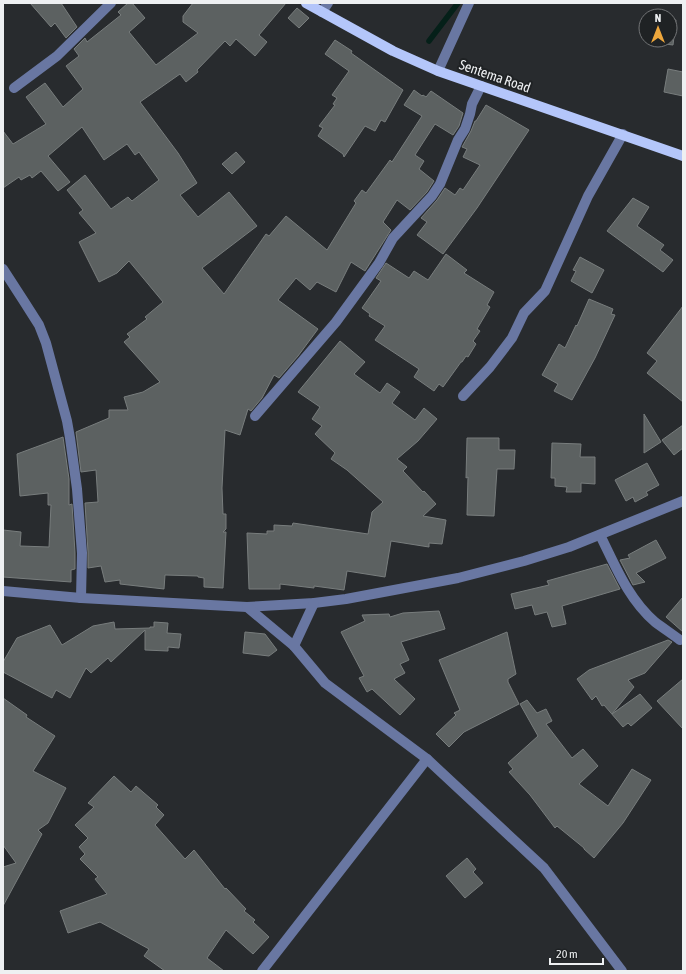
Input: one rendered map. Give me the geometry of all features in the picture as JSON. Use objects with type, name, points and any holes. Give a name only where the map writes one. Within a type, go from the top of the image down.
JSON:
[{"type":"main road","name":"Sentema Road","points":[[306,3],[393,51],[438,71],[683,156]]},
{"type":"street","points":[[14,88],[57,56],[111,3]]},
{"type":"street","points":[[322,12],[328,3]]},
{"type":"street","points":[[438,71],[469,3]]},
{"type":"street","points":[[255,416],[336,322],[379,263],[393,238],[432,196],[440,184],[458,140],[465,129],[472,104],[481,86]]},
{"type":"street","points":[[463,396],[490,367],[512,338],[524,313],[545,291],[588,196],[623,134]]},
{"type":"street","points":[[3,269],[39,325],[46,344],[66,421],[70,438],[82,553],[81,598]]},
{"type":"street","points":[[3,591],[81,598],[247,607],[314,603],[458,578],[531,558],[569,547],[683,501]]},
{"type":"street","points":[[600,535],[625,585],[634,598],[654,621],[680,640]]},
{"type":"street","points":[[294,646],[314,603]]},
{"type":"street","points":[[247,607],[294,646],[325,683],[427,759],[544,868],[622,971]]},
{"type":"street","points":[[263,970],[427,759]]},
{"type":"building","points":[[30,3],[61,3],[77,27],[66,38],[55,23],[51,27]]},
{"type":"building","points":[[128,3],[132,3],[145,18],[129,32],[156,65],[198,33],[183,22],[183,16],[193,3],[286,3],[259,35],[267,42],[255,56],[236,39],[230,46],[225,41],[197,70],[198,72],[186,82],[180,74],[140,102],[178,153],[197,183],[180,195],[198,217],[229,192],[257,226],[202,268],[224,294],[266,234],[269,236],[286,216],[327,250],[356,203],[354,201],[362,190],[366,193],[390,160],[392,162],[422,116],[404,105],[414,90],[426,97],[431,91],[463,113],[459,126],[453,135],[435,124],[415,155],[424,161],[419,169],[434,181],[427,192],[410,210],[397,200],[383,222],[391,230],[365,271],[351,262],[336,292],[317,282],[310,290],[296,278],[278,300],[318,329],[279,378],[274,375],[262,398],[251,411],[248,409],[240,435],[225,430],[222,488],[223,514],[226,514],[226,529],[223,532],[226,532],[223,588],[204,587],[204,578],[198,576],[165,575],[164,589],[120,584],[120,580],[105,582],[101,566],[88,568],[85,503],[98,502],[96,470],[81,472],[76,432],[109,418],[109,410],[128,410],[124,397],[143,392],[160,382],[124,342],[130,337],[127,334],[147,319],[145,317],[163,302],[129,261],[117,273],[99,282],[79,242],[96,233],[79,213],[83,210],[67,190],[85,175],[111,209],[128,197],[132,201],[159,180],[139,152],[135,155],[127,144],[104,160],[82,127],[48,156],[70,182],[58,191],[41,171],[32,178],[30,175],[21,180],[19,177],[3,188],[3,131],[13,144],[46,124],[26,97],[45,83],[63,107],[83,89],[66,66],[79,56],[74,49],[85,38],[87,42],[121,15],[118,12]]},
{"type":"building","points":[[297,8],[309,18],[299,28],[288,18]]},
{"type":"building","points":[[335,40],[352,51],[351,53],[403,90],[385,122],[381,120],[375,131],[365,126],[344,157],[343,154],[318,136],[323,128],[319,126],[335,105],[333,104],[337,98],[332,95],[349,71],[325,54]]},
{"type":"building","points":[[668,69],[683,72],[683,96],[664,92]]},
{"type":"building","points":[[486,105],[529,130],[477,208],[443,254],[417,235],[427,222],[421,218],[437,200],[445,188],[455,195],[460,188],[463,190],[480,165],[463,157],[467,149],[462,147],[475,121]]},
{"type":"building","points":[[236,152],[245,162],[232,174],[222,164]]},
{"type":"building","points":[[633,198],[649,207],[637,226],[664,245],[660,250],[673,260],[663,272],[607,231]]},
{"type":"building","points":[[446,254],[467,270],[464,273],[494,292],[487,305],[490,307],[477,329],[480,331],[473,341],[476,344],[468,357],[466,356],[461,362],[443,387],[439,384],[434,391],[414,377],[419,369],[375,340],[385,326],[369,316],[370,314],[362,308],[381,281],[376,278],[386,263],[409,278],[414,271],[428,280]]},
{"type":"building","points":[[580,257],[604,270],[592,293],[571,281],[576,271],[573,270]]},
{"type":"building","points":[[589,299],[613,309],[611,314],[615,315],[595,358],[572,400],[554,391],[558,384],[542,375],[559,344],[565,348]]},
{"type":"building","points":[[683,306],[683,402],[647,373],[657,361],[647,353]]},
{"type":"building","points":[[340,341],[365,362],[354,374],[380,393],[387,383],[400,392],[392,403],[415,420],[424,408],[437,419],[418,441],[397,459],[407,467],[403,471],[436,504],[423,516],[446,520],[442,544],[429,543],[429,547],[391,541],[385,577],[347,571],[344,590],[280,584],[280,589],[249,589],[247,533],[267,534],[267,531],[274,531],[274,525],[292,526],[293,523],[368,534],[372,512],[383,502],[347,470],[331,459],[335,453],[315,434],[322,426],[312,419],[320,407],[298,392]]},
{"type":"building","points":[[644,414],[661,442],[644,453]]},
{"type":"building","points":[[683,425],[683,448],[674,455],[662,440]]},
{"type":"building","points":[[63,437],[69,479],[69,505],[72,504],[75,553],[75,569],[71,570],[71,582],[3,577],[3,530],[21,532],[20,546],[49,547],[51,505],[48,505],[48,493],[20,496],[17,454]]},
{"type":"building","points":[[467,438],[499,438],[499,450],[515,450],[514,469],[497,469],[494,516],[467,515]]},
{"type":"building","points":[[552,443],[581,444],[580,457],[595,457],[595,484],[581,483],[581,492],[566,492],[567,487],[555,486],[555,478],[551,478]]},
{"type":"building","points":[[647,463],[659,485],[646,492],[648,495],[635,502],[633,497],[626,501],[615,480]]},
{"type":"building","points":[[656,540],[666,558],[636,573],[645,582],[633,585],[620,560],[630,558],[628,555]]},
{"type":"building","points":[[607,564],[620,589],[562,606],[566,624],[552,627],[547,612],[535,615],[532,605],[515,609],[511,594],[549,585],[547,581]]},
{"type":"building","points":[[683,597],[683,632],[666,617]]},
{"type":"building","points":[[439,611],[445,629],[401,642],[409,660],[400,664],[405,673],[394,679],[415,699],[400,715],[372,689],[367,692],[359,678],[364,676],[341,632],[365,621],[362,615],[389,614],[390,617],[403,613]]},
{"type":"building","points":[[114,622],[115,629],[150,628],[154,627],[154,622],[168,623],[167,633],[181,634],[179,648],[168,647],[168,651],[145,650],[145,630],[111,662],[108,658],[91,673],[86,668],[70,698],[56,690],[52,698],[3,672],[3,662],[17,638],[50,625],[62,645],[93,626]]},
{"type":"building","points":[[245,632],[265,634],[277,650],[269,656],[243,653]]},
{"type":"building","points":[[507,632],[516,674],[508,679],[508,682],[519,704],[464,732],[449,747],[436,734],[456,715],[454,713],[460,710],[439,660]]},
{"type":"building","points":[[668,640],[672,642],[645,673],[628,680],[634,687],[612,714],[640,694],[652,708],[631,726],[628,723],[623,727],[604,705],[602,706],[596,696],[592,700],[577,679],[589,670]]},
{"type":"building","points":[[683,679],[683,729],[657,701]]},
{"type":"building","points":[[3,698],[27,715],[26,717],[55,736],[33,771],[66,788],[48,823],[38,830],[42,834],[3,906],[3,867],[16,863],[3,845]]},
{"type":"building","points":[[527,700],[537,713],[546,709],[552,721],[546,724],[572,758],[583,749],[598,766],[579,784],[608,806],[632,769],[651,780],[623,823],[594,858],[557,826],[555,828],[530,795],[509,772],[513,769],[508,763],[538,736],[520,704]]},
{"type":"building","points":[[114,776],[131,792],[136,786],[158,805],[156,807],[164,815],[155,825],[185,859],[194,850],[225,889],[226,888],[246,909],[244,911],[255,920],[253,922],[269,937],[253,954],[226,930],[207,958],[224,971],[165,971],[144,956],[149,949],[100,922],[68,933],[60,911],[107,894],[95,879],[98,877],[80,859],[85,854],[79,847],[88,838],[75,825],[94,807],[88,803]]},
{"type":"building","points":[[467,858],[476,869],[473,872],[483,883],[465,898],[446,876]]},
{"type":"waterway","points":[[429,41],[458,3]]}]
